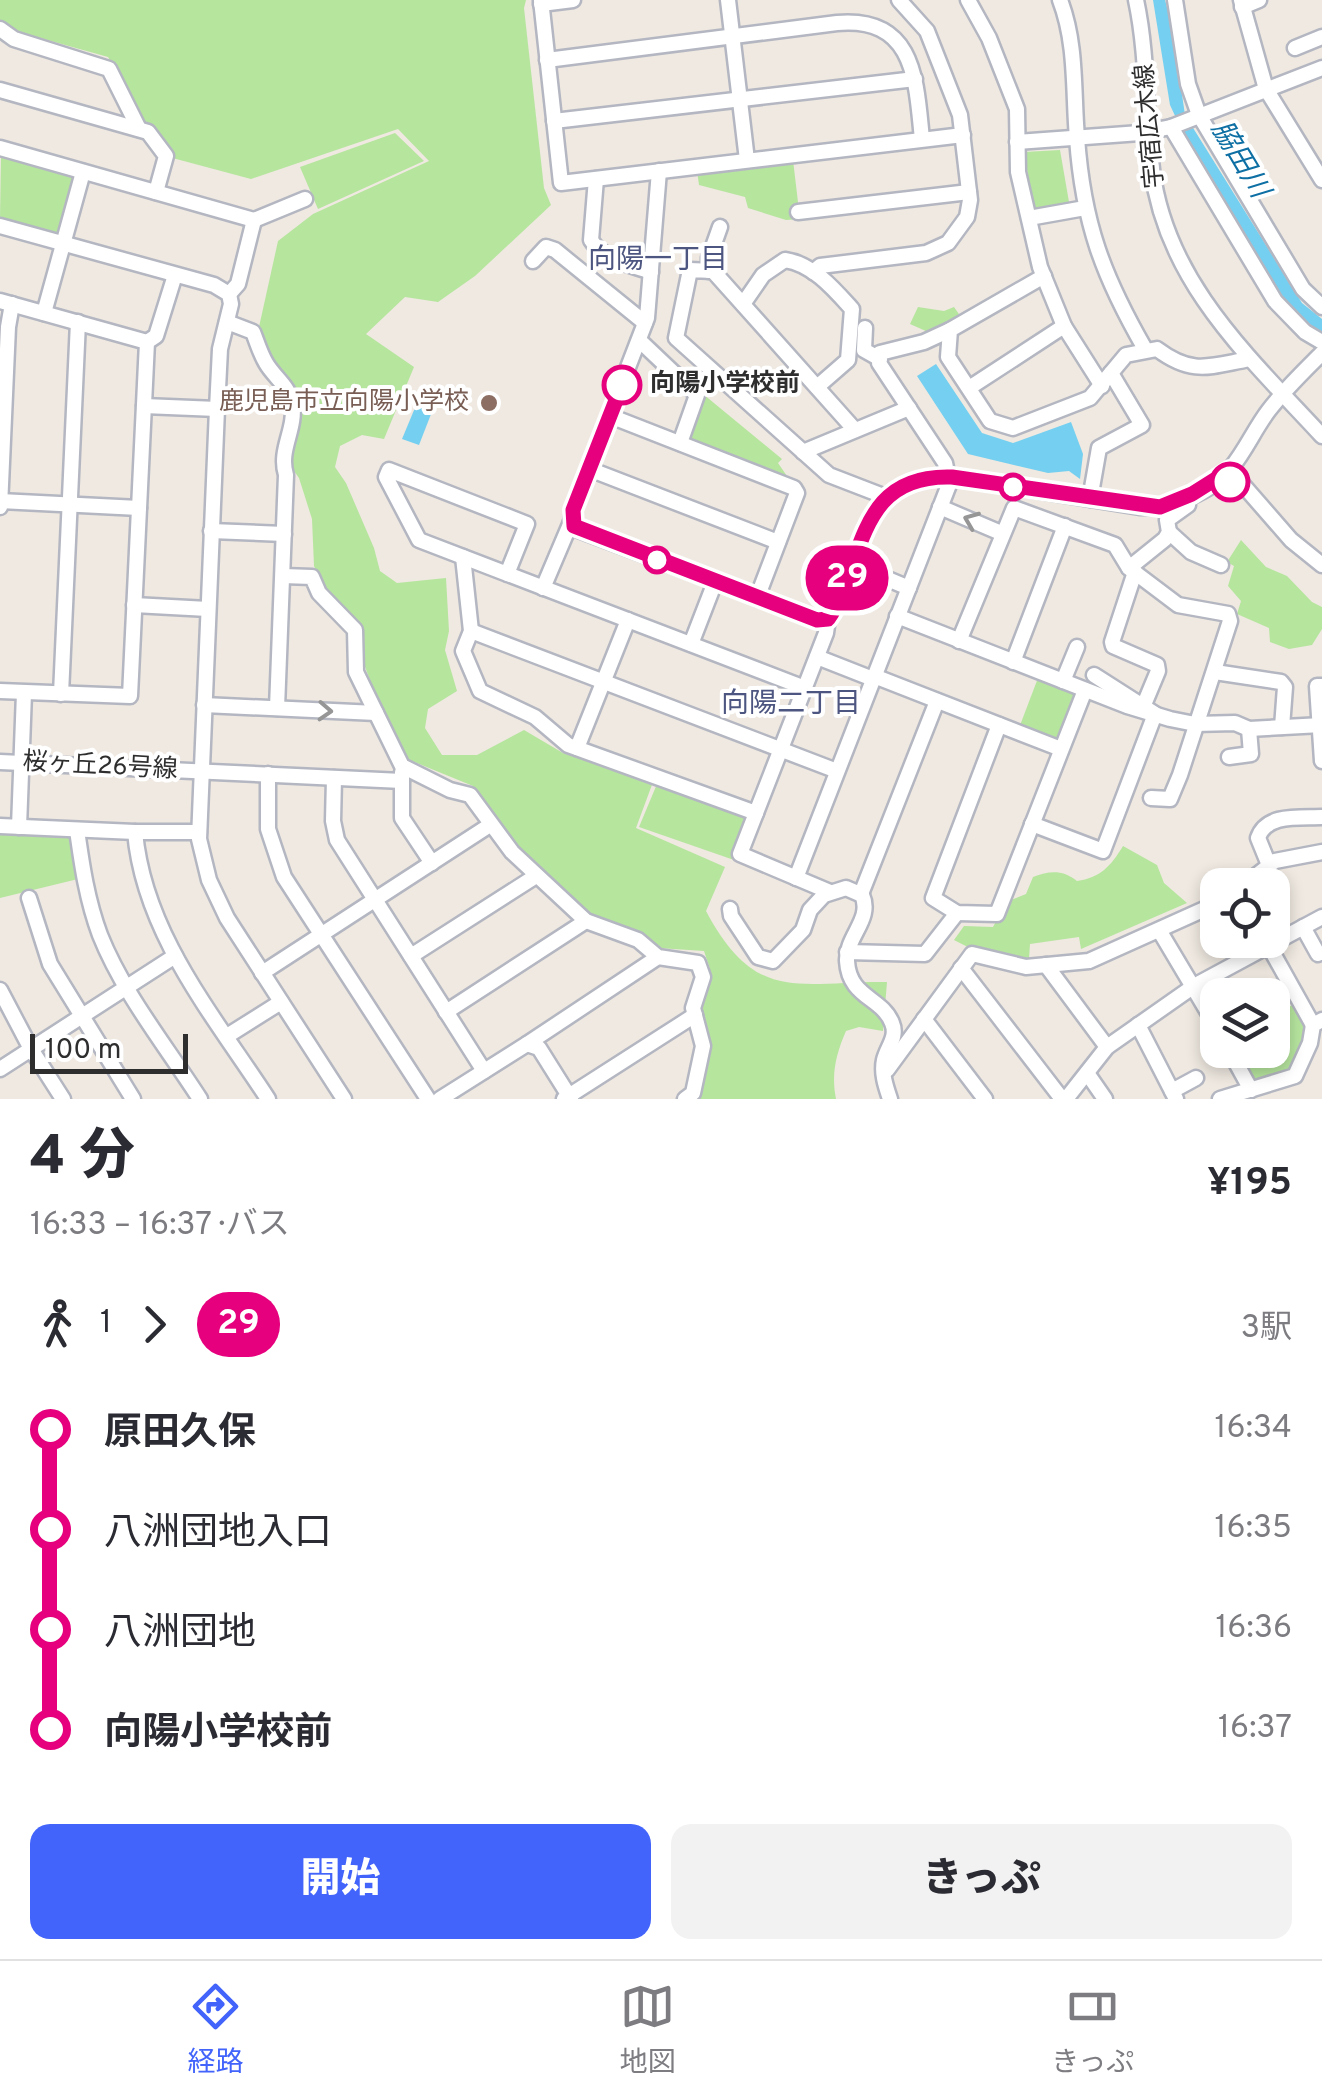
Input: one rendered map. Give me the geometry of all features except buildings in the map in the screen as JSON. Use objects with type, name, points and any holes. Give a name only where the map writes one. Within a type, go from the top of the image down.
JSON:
[{"type":"street","points":[[573,0],[541,2],[562,183],[963,135]]},
{"type":"street","points":[[728,0],[747,160]]},
{"type":"street","points":[[812,272],[820,266],[926,254],[938,249],[962,227],[970,208],[960,116],[927,30],[899,0]]},
{"type":"street","points":[[968,0],[1016,103],[1018,172],[1044,276],[1064,326],[1142,426],[1099,448],[1090,499]]},
{"type":"street","points":[[1060,0],[1072,55],[1085,208],[1110,287],[1145,350]]},
{"type":"street","name":"宇宿広木線","points":[[1136,0],[1145,49],[1157,197],[1180,264],[1208,309],[1322,436]]},
{"type":"street","points":[[1175,0],[1196,116],[1303,289],[1322,307]]},
{"type":"street","points":[[1259,0],[1242,3],[1266,90],[1322,180]]},
{"type":"street","points":[[547,60],[863,23],[888,34],[906,53],[915,79],[922,140]]},
{"type":"street","points":[[0,29],[14,39],[109,69],[139,129]]},
{"type":"street","points":[[1295,48],[1322,37]]},
{"type":"street","points":[[1017,142],[1149,132],[1322,68]]},
{"type":"street","points":[[554,121],[915,79]]},
{"type":"street","points":[[0,90],[148,132],[166,156],[156,192]]},
{"type":"street","points":[[1173,126],[1275,301],[1305,332],[1322,342]]},
{"type":"street","points":[[0,148],[254,220],[305,199]]},
{"type":"street","points":[[44,313],[83,172]]},
{"type":"street","points":[[543,588],[572,522],[641,334],[651,272],[659,172]]},
{"type":"street","points":[[596,179],[591,240],[594,246],[651,272]]},
{"type":"street","points":[[798,212],[969,192]]},
{"type":"street","points":[[1028,218],[1085,208]]},
{"type":"street","points":[[229,294],[238,284],[254,220]]},
{"type":"street","points":[[0,226],[223,288],[229,294],[232,304],[220,349],[211,532],[200,771],[202,856],[218,902],[344,1099]]},
{"type":"street","points":[[709,270],[720,227]]},
{"type":"street","points":[[533,261],[546,248],[555,250],[697,395],[680,443]]},
{"type":"street","points":[[743,304],[763,275],[785,260],[798,262],[828,284],[853,314],[848,360],[817,387]]},
{"type":"street","points":[[856,430],[713,270],[690,270],[676,338],[829,475],[886,497]]},
{"type":"street","points":[[0,692],[130,696],[148,342],[156,336],[175,275]]},
{"type":"street","points":[[880,359],[880,353],[924,342],[950,330],[1044,276]]},
{"type":"street","points":[[139,508],[0,503],[6,303],[148,342]]},
{"type":"street","points":[[61,694],[78,322]]},
{"type":"street","points":[[226,322],[253,332],[266,364],[287,390],[292,403],[282,459],[286,476],[277,708]]},
{"type":"street","points":[[969,388],[1064,326]]},
{"type":"street","points":[[796,878],[950,477],[880,359],[864,350],[864,328]]},
{"type":"street","points":[[950,330],[948,358],[990,421],[1014,428],[1090,398],[1126,355],[1157,350],[1175,363],[1197,369],[1250,359]]},
{"type":"street","points":[[1220,565],[1191,552],[1169,532],[1167,520],[1233,473],[1254,429],[1282,393],[1322,353]]},
{"type":"street","points":[[144,406],[217,408]]},
{"type":"street","points":[[803,452],[909,408]]},
{"type":"street","points":[[610,416],[794,488],[797,493],[757,598]]},
{"type":"street","points":[[589,469],[778,542]]},
{"type":"street","points":[[507,574],[527,524],[388,470],[386,477],[419,540],[543,588],[691,644],[804,688]]},
{"type":"street","points":[[830,892],[740,854],[828,619],[870,518],[886,497],[926,476],[1160,507],[1233,473]]},
{"type":"street","points":[[1233,473],[1291,540],[1322,565]]},
{"type":"street","points":[[940,507],[1002,532]]},
{"type":"street","points":[[959,641],[1014,508],[1115,545],[1132,570],[1154,590],[1185,608],[1228,614],[1230,622],[1215,672],[1170,799],[1151,798]]},
{"type":"street","points":[[572,522],[579,530],[757,598],[808,617],[828,619]]},
{"type":"street","points":[[1012,662],[1065,526]]},
{"type":"street","points":[[211,532],[284,534]]},
{"type":"street","points":[[1032,824],[1103,851],[1158,671],[1157,665],[1113,646],[1112,642],[1132,570],[1169,532]]},
{"type":"street","points":[[463,557],[471,630],[462,651],[480,690],[534,717],[576,748],[756,813]]},
{"type":"street","points":[[852,564],[909,588]]},
{"type":"street","points":[[283,576],[312,577],[319,593],[355,630],[356,672],[402,774],[402,818],[432,863]]},
{"type":"street","points":[[691,644],[715,582]]},
{"type":"street","points":[[134,605],[208,609]]},
{"type":"street","points":[[898,616],[1084,690],[1195,724],[1235,723],[1249,729],[1321,725]]},
{"type":"street","points":[[576,748],[628,620]]},
{"type":"street","points":[[471,630],[837,772]]},
{"type":"street","points":[[1063,682],[1077,647]]},
{"type":"street","points":[[817,656],[1061,749]]},
{"type":"street","points":[[1215,672],[1280,682],[1285,687],[1282,728]]},
{"type":"street","points":[[1094,675],[1149,710]]},
{"type":"street","points":[[1322,686],[1317,686],[1322,761]]},
{"type":"street","points":[[1000,725],[932,898],[957,912],[997,914],[1084,690]]},
{"type":"street","points":[[18,827],[24,693]]},
{"type":"street","points":[[890,1099],[884,1060],[894,1026],[853,982],[847,952],[866,910],[861,894],[937,700]]},
{"type":"street","points":[[204,705],[376,713]]},
{"type":"street","points":[[1229,756],[1251,754],[1249,729]]},
{"type":"street","name":"桜ヶ丘26号線","points":[[0,762],[334,778],[402,774]]},
{"type":"street","points":[[268,774],[271,845],[284,877],[428,1099]]},
{"type":"street","points":[[402,774],[470,795],[490,825],[536,876],[586,921],[638,940],[658,957],[698,962],[703,976],[694,1008],[703,1046],[692,1092],[686,1099]]},
{"type":"street","points":[[334,778],[334,830],[374,900],[484,1070]]},
{"type":"street","points":[[1269,865],[1258,838],[1262,827],[1274,820],[1322,817]]},
{"type":"street","points":[[262,973],[490,825]]},
{"type":"street","points":[[0,826],[199,832]]},
{"type":"street","points":[[77,830],[95,918],[128,986],[200,1099]]},
{"type":"street","points":[[134,832],[146,895],[175,956],[268,1099]]},
{"type":"street","points":[[1265,868],[1274,861],[1322,852]]},
{"type":"street","points":[[410,956],[536,876]]},
{"type":"street","points":[[730,909],[758,957],[773,961],[803,930],[816,901],[846,888],[861,894]]},
{"type":"street","points":[[29,898],[50,964],[132,1099]]},
{"type":"street","points":[[884,1075],[972,954],[1010,966],[1089,961],[1200,911]]},
{"type":"street","points":[[847,952],[925,954],[957,912]]},
{"type":"street","points":[[1290,933],[1322,917]]},
{"type":"street","points":[[446,1012],[586,921]]},
{"type":"street","points":[[1303,928],[1318,954]]},
{"type":"street","points":[[1159,930],[1200,995]]},
{"type":"street","points":[[0,1069],[175,956]]},
{"type":"street","points":[[440,1099],[658,957]]},
{"type":"street","points":[[961,968],[1064,1099],[1107,1047],[1242,958]]},
{"type":"street","points":[[1220,1099],[1295,1076],[1310,1042],[1318,1022],[1277,958]]},
{"type":"street","points":[[1046,965],[1107,1047]]},
{"type":"street","points":[[0,990],[63,1099]]},
{"type":"street","points":[[226,1036],[281,1002]]},
{"type":"street","points":[[525,1045],[538,1048],[568,1098],[695,1015]]},
{"type":"street","points":[[924,1018],[985,1099]]},
{"type":"street","points":[[1138,1025],[1174,1095],[1196,1078]]},
{"type":"street","points":[[1238,1068],[1250,1090]]},
{"type":"street","points":[[1087,1072],[1105,1099]]},
{"type":"green space","points":[[0,0],[526,0],[544,188],[551,205],[475,276],[438,302],[405,297],[366,334],[414,367],[384,439],[362,435],[340,446],[335,467],[346,483],[380,571],[397,583],[446,578],[449,631],[445,650],[457,691],[428,709],[425,728],[442,755],[477,755],[524,730],[563,753],[653,782],[636,828],[725,867],[706,911],[724,941],[743,962],[762,975],[782,981],[887,982],[883,1031],[859,1027],[846,1031],[835,1064],[836,1099],[700,1099],[711,1043],[701,1008],[710,969],[704,951],[658,948],[627,927],[584,913],[559,892],[493,817],[473,786],[407,759],[381,711],[363,661],[357,621],[322,586],[314,566],[312,519],[299,478],[287,461],[301,397],[269,363],[259,327],[278,241],[313,214],[429,161],[398,129],[251,179],[165,156],[108,57],[8,29],[0,23]]},
{"type":"green space","points":[[395,133],[424,161],[318,209],[300,167]]},
{"type":"green space","points":[[1060,150],[1069,202],[1034,210],[1024,152]]},
{"type":"green space","points":[[1,154],[72,174],[76,181],[62,230],[53,234],[0,219]]},
{"type":"green space","points":[[793,160],[800,219],[786,220],[748,208],[745,197],[699,185],[697,171]]},
{"type":"green space","points":[[918,307],[944,311],[954,307],[961,317],[928,332],[910,324]]},
{"type":"green space","points":[[703,394],[782,459],[778,463],[789,479],[688,439]]},
{"type":"green space","points":[[1241,540],[1266,567],[1287,576],[1322,607],[1322,629],[1312,645],[1289,649],[1270,642],[1269,628],[1237,614],[1241,601],[1228,586],[1234,566],[1227,562]]},
{"type":"green space","points":[[1038,678],[1076,695],[1060,739],[1054,741],[1019,728]]},
{"type":"green space","points":[[657,784],[745,817],[747,823],[734,860],[639,827]]},
{"type":"green space","points":[[0,830],[69,834],[74,841],[78,879],[0,898]]},
{"type":"green space","points":[[1123,846],[1157,865],[1164,883],[1187,903],[1081,949],[1079,937],[1030,944],[1029,959],[990,956],[954,940],[964,926],[993,927],[1006,902],[1026,894],[1033,877],[1055,872],[1077,881],[1092,877],[1109,865]]},
{"type":"green space","points":[[1294,1004],[1305,1031],[1301,1052],[1291,1071],[1256,1083],[1251,1081],[1243,1068],[1290,1068],[1290,1006]]},
{"type":"water","points":[[1153,0],[1165,0],[1185,115],[1302,303],[1322,319],[1322,336],[1286,311],[1184,135],[1170,105]]},
{"type":"water","points":[[936,364],[982,433],[1013,443],[1071,422],[1083,454],[1080,479],[1069,471],[1048,473],[968,454],[917,376]]},
{"type":"water","points":[[417,403],[433,409],[419,445],[402,439]]},
{"type":"bus line","name":"29","points":[[622,385],[573,510],[574,526],[817,620],[828,619],[838,602],[876,507],[905,484],[926,476],[1141,507],[1167,506],[1230,470],[1236,477],[1230,482]]},
{"type":"place","name":"向陽小学校前","points":[[622,385]]},
{"type":"place","name":"鹿児島市立向陽小学校","points":[[489,403]]},
{"type":"district","name":"向陽一丁目","points":[[658,261]]},
{"type":"district","name":"向陽二丁目","points":[[791,705]]},
{"type":"water label","name":"脇田川","points":[[1239,160]]}]
